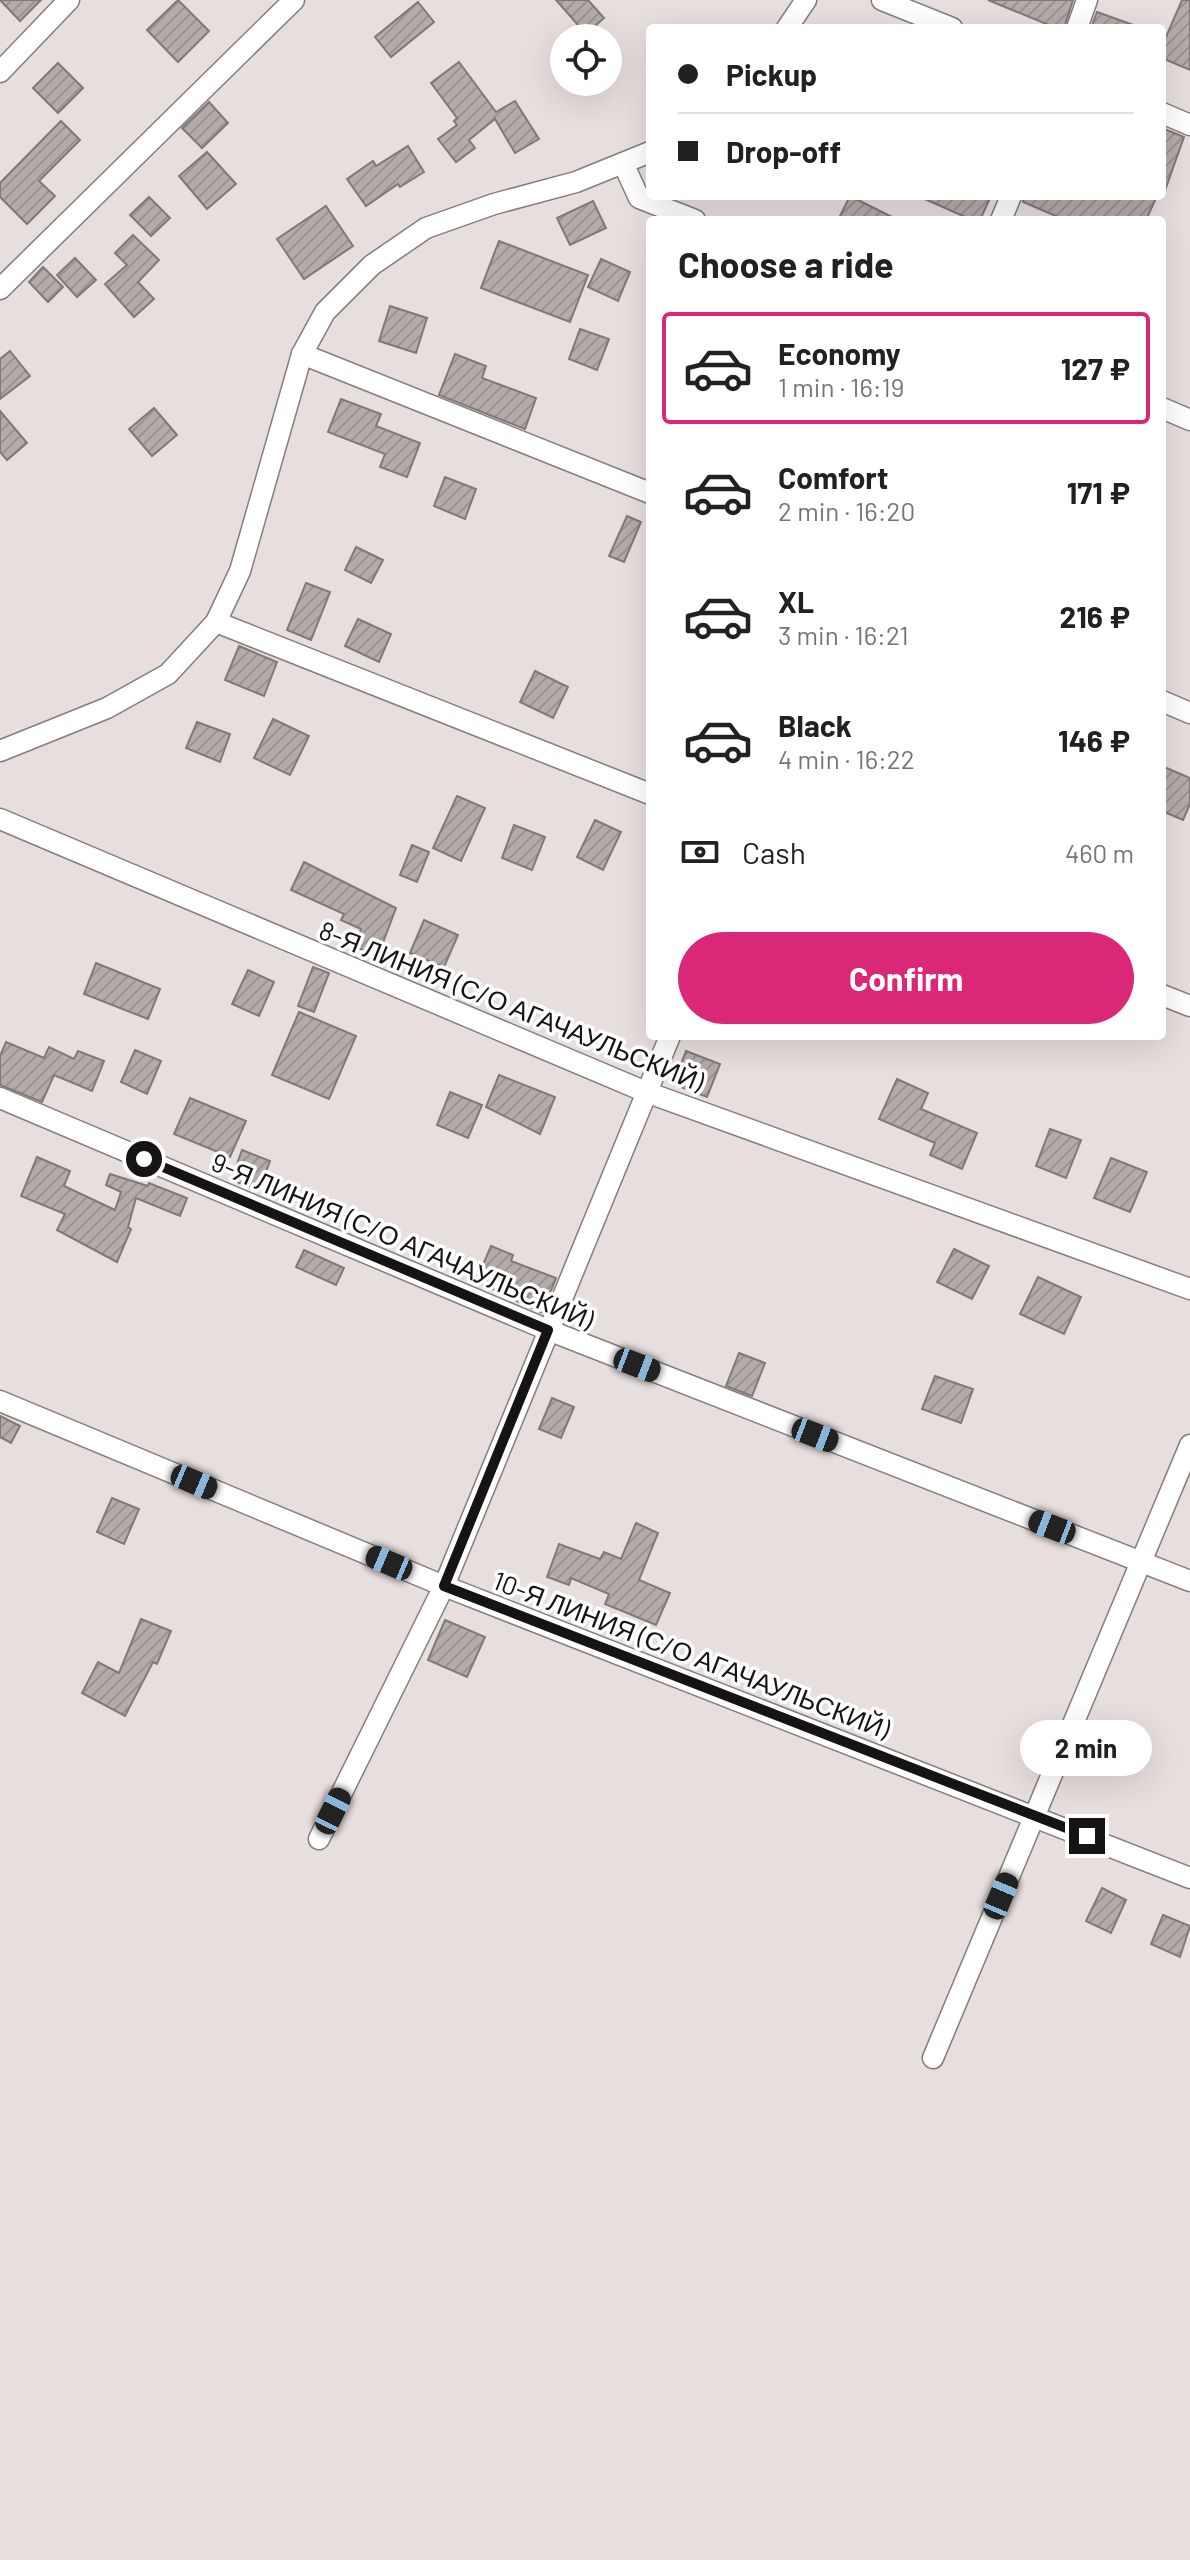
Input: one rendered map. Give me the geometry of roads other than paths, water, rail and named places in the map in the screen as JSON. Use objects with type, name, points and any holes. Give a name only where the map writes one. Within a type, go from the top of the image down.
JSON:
[{"type":"street","points":[[0,72],[69,0]]},
{"type":"street","points":[[0,289],[294,0]]},
{"type":"street","points":[[790,24],[806,0]]},
{"type":"street","points":[[882,0],[942,24]]},
{"type":"street","points":[[1078,24],[1087,0]]},
{"type":"street","points":[[1166,115],[1190,125]]},
{"type":"street","points":[[0,751],[107,708],[168,674],[216,622],[240,571],[302,354],[325,312],[372,265],[426,228],[494,204],[576,182],[646,154]]},
{"type":"street","points":[[623,163],[639,198],[685,216]]},
{"type":"street","points":[[302,354],[646,491]]},
{"type":"street","points":[[1166,410],[1190,420]]},
{"type":"street","points":[[216,622],[646,792]]},
{"type":"street","points":[[1166,703],[1190,713]]},
{"type":"street","name":"8-Я ЛИНИЯ (С/О АГАЧАУЛЬСКИЙ)","points":[[0,819],[646,1092],[1190,1289]]},
{"type":"street","points":[[1166,997],[1190,1006]]},
{"type":"street","points":[[319,1839],[444,1586],[668,1040]]},
{"type":"street","name":"9-Я ЛИНИЯ (С/О АГАЧАУЛЬСКИЙ)","points":[[0,1098],[548,1330],[1190,1581]]},
{"type":"street","name":"10-Я ЛИНИЯ (С/О АГАЧАУЛЬСКИЙ)","points":[[0,1401],[444,1586],[1190,1878]]},
{"type":"street","points":[[933,2058],[1190,1445]]}]
